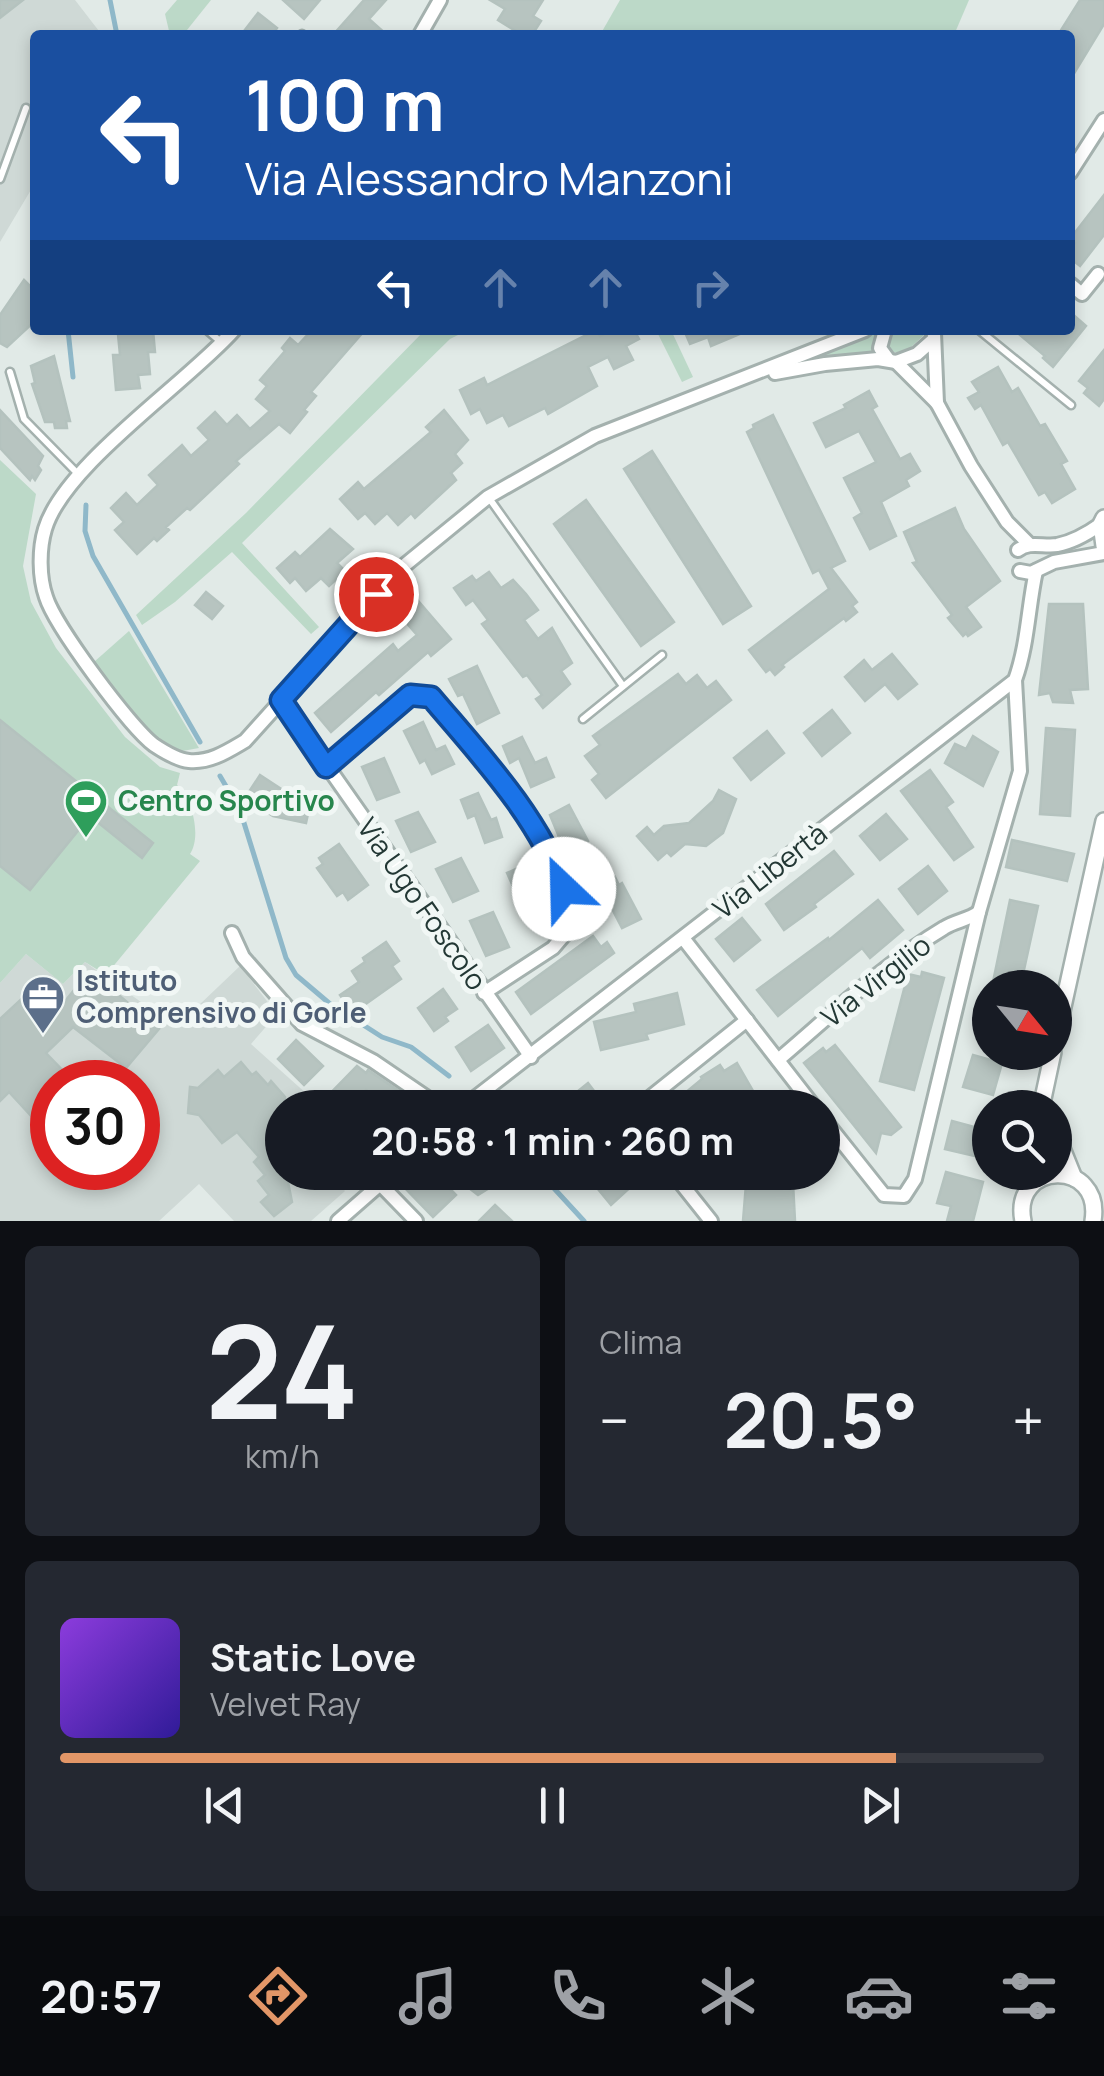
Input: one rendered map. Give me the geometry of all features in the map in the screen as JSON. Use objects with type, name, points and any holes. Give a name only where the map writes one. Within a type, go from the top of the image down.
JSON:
[{"type":"street","points":[[423,30],[440,0]]},
{"type":"street","points":[[1075,164],[1104,120]]},
{"type":"street","points":[[1075,288],[1082,294],[1098,274]]},
{"type":"street","points":[[229,335],[79,475],[57,503],[45,529],[41,560],[44,594],[58,624],[152,744],[189,761],[213,758],[246,740],[400,569],[488,497],[595,436],[854,335]]},
{"type":"street","points":[[840,1140],[884,1196],[904,1196],[915,1179],[979,912],[1020,772],[1015,680],[1026,647],[1028,604],[1042,558],[1027,547],[1007,522],[937,402],[880,348],[883,335]]},
{"type":"street","points":[[747,378],[824,364],[892,360],[917,354],[932,335]]},
{"type":"street","points":[[934,335],[937,402]]},
{"type":"street","points":[[1020,571],[1104,550],[1102,521],[1072,540],[1027,547],[1014,562],[1028,604]]},
{"type":"street","name":"Via Libertà","points":[[486,1090],[1015,680]]},
{"type":"street","points":[[326,767],[410,695],[431,697],[483,758],[553,857],[576,921],[553,948],[484,993]]},
{"type":"street","name":"Via Ugo Foscolo","points":[[281,700],[531,1057]]},
{"type":"street","points":[[1071,970],[1104,821]]},
{"type":"street","name":"Via Virgilio","points":[[778,1060],[859,990],[947,926],[979,912]]},
{"type":"street","points":[[232,934],[243,957],[302,1024],[415,1090]]},
{"type":"street","points":[[683,938],[801,1090]]},
{"type":"street","points":[[660,1090],[747,1020]]},
{"type":"street","points":[[1072,1173],[1091,1194],[1094,1220]]},
{"type":"street","points":[[338,1221],[375,1190]]},
{"type":"street","points":[[386,1190],[416,1221]]},
{"type":"street","points":[[687,1190],[712,1221]]},
{"type":"street","points":[[1023,1221],[1028,1190]]},
{"type":"lane","points":[[0,179],[26,108]]},
{"type":"lane","points":[[213,335],[222,343]]},
{"type":"lane","points":[[985,335],[1071,405]]},
{"type":"lane","points":[[10,372],[24,419],[79,475]]},
{"type":"lane","points":[[488,497],[624,686]]},
{"type":"lane","points":[[583,719],[662,655]]},
{"type":"shaded area","points":[[0,0],[75,0],[98,30],[30,30],[30,191],[0,242]]},
{"type":"shaded area","points":[[26,954],[63,984],[85,962],[176,1027],[240,966],[277,1014],[251,1044],[302,1090],[265,1090],[265,1190],[345,1191],[311,1221],[234,1221],[199,1184],[159,1221],[0,1221],[0,983]]},
{"type":"green space","points":[[177,0],[211,0],[187,30],[169,30],[165,14]]},
{"type":"green space","points":[[620,0],[969,0],[956,30],[603,30]]},
{"type":"green space","points":[[420,335],[458,335],[242,543],[319,627],[311,634],[232,552],[142,625],[136,615],[246,513]]},
{"type":"green space","points":[[658,335],[673,335],[693,377],[682,382]]},
{"type":"green space","points":[[867,335],[876,335],[879,355],[799,360]]},
{"type":"green space","points":[[888,335],[924,335],[908,350],[892,353],[886,345]]},
{"type":"green space","name":"Centro Sportivo","points":[[0,460],[36,494],[23,566],[31,602],[56,648],[125,737],[160,767],[180,773],[177,785],[194,818],[194,846],[190,854],[200,861],[106,975],[85,962],[63,984],[26,954],[0,983]]},
{"type":"green space","points":[[129,631],[199,748],[177,752],[156,740],[94,662]]},
{"type":"building","points":[[0,0],[23,0],[0,18]]},
{"type":"building","points":[[283,0],[320,0],[304,19]]},
{"type":"building","points":[[364,0],[386,0],[369,19],[381,30],[337,30]]},
{"type":"building","points":[[490,0],[543,0],[533,16],[541,21],[535,30],[514,30],[498,20],[505,9]]},
{"type":"building","points":[[1080,0],[1104,0],[1104,24],[1075,72],[1075,30],[1061,30]]},
{"type":"building","points":[[258,13],[277,28],[276,30],[245,30]]},
{"type":"building","points":[[1104,195],[1104,235],[1080,266],[1075,262],[1075,233]]},
{"type":"building","points":[[24,280],[30,286],[30,326],[7,347],[0,343],[0,315]]},
{"type":"building","points":[[1075,316],[1086,326],[1053,367],[1020,335],[1075,335]]},
{"type":"building","points":[[118,335],[153,335],[155,352],[148,352],[150,374],[138,375],[140,388],[116,390],[113,355],[120,355]]},
{"type":"building","points":[[307,335],[361,335],[311,392],[316,396],[290,433],[279,424],[236,461],[239,464],[190,510],[187,508],[166,527],[169,530],[157,541],[154,538],[137,554],[115,530],[124,522],[111,508],[126,493],[137,505],[158,485],[149,475],[182,445],[191,456],[209,440],[198,428],[215,412],[227,425],[237,415],[250,429],[270,411],[256,399],[267,386],[260,380],[285,351],[282,348],[290,338],[298,345]]},
{"type":"building","points":[[586,335],[637,335],[639,339],[626,346],[633,360],[614,369],[608,357],[588,367],[597,386],[548,414],[545,408],[509,426],[503,415],[487,423],[480,409],[471,414],[460,390],[484,378],[487,385]]},
{"type":"building","points":[[686,335],[737,335],[711,346],[708,337],[690,344]]},
{"type":"building","points":[[1104,350],[1104,399],[1099,406],[1084,393],[1088,388],[1079,381]]},
{"type":"building","points":[[54,356],[70,421],[66,421],[67,428],[55,428],[54,422],[45,422],[32,384],[35,383],[31,366]]},
{"type":"building","points":[[998,367],[1012,392],[1018,388],[1040,426],[1045,424],[1067,461],[1061,464],[1075,489],[1052,503],[1045,492],[1039,495],[1008,442],[1003,445],[981,405],[975,409],[968,398],[979,392],[972,382]]},
{"type":"building","points":[[869,391],[877,406],[872,409],[900,459],[910,454],[920,471],[906,480],[909,486],[881,502],[896,536],[870,549],[854,518],[862,513],[844,478],[876,462],[859,431],[826,447],[814,423],[846,408],[844,405]]},
{"type":"building","points":[[0,410],[43,456],[35,480],[32,476],[30,480],[0,448]]},
{"type":"building","points":[[444,410],[468,440],[455,454],[462,463],[451,473],[456,480],[415,518],[411,513],[398,525],[387,513],[375,524],[365,513],[358,519],[340,499],[358,482],[364,489],[431,432],[426,427]]},
{"type":"building","points":[[773,415],[845,561],[831,568],[857,602],[852,606],[857,612],[782,665],[775,675],[770,669],[766,672],[749,650],[829,589],[819,570],[813,573],[747,432]]},
{"type":"building","points":[[652,451],[751,606],[723,624],[624,469]]},
{"type":"building","points":[[586,500],[674,622],[641,646],[554,524]]},
{"type":"building","points":[[955,508],[964,529],[1000,581],[966,607],[981,627],[968,636],[963,636],[948,618],[952,615],[913,563],[917,562],[904,532]]},
{"type":"building","points":[[330,529],[353,549],[337,563],[345,571],[329,586],[321,578],[306,591],[295,578],[290,583],[277,568],[295,552],[300,557]]},
{"type":"building","points":[[489,572],[501,588],[513,580],[526,594],[538,610],[524,620],[538,639],[552,628],[572,663],[561,671],[570,684],[543,708],[536,699],[542,695],[482,624],[488,620],[473,600],[466,605],[454,588],[472,576],[476,581]]},
{"type":"building","points":[[206,592],[223,606],[212,619],[195,605]]},
{"type":"building","points":[[414,596],[451,639],[431,656],[428,652],[379,695],[376,692],[331,732],[315,713],[393,644],[398,651],[417,635],[396,611]]},
{"type":"building","points":[[1049,604],[1083,604],[1088,689],[1070,690],[1073,703],[1053,702],[1050,693],[1039,695]]},
{"type":"building","points":[[892,654],[917,684],[898,699],[885,684],[865,701],[845,677],[864,660],[872,670]]},
{"type":"building","points":[[477,666],[499,713],[477,724],[463,694],[458,696],[449,679]]},
{"type":"building","points":[[678,674],[686,684],[697,675],[707,688],[716,681],[731,700],[606,798],[592,780],[599,774],[585,756],[600,745],[593,736]]},
{"type":"building","points":[[832,710],[850,733],[822,756],[804,733]]},
{"type":"building","points":[[0,720],[153,843],[142,858],[90,816],[30,890],[0,866]]},
{"type":"building","points":[[423,722],[436,750],[445,746],[454,764],[432,774],[425,760],[420,763],[404,731]]},
{"type":"building","points":[[1046,728],[1075,730],[1070,816],[1040,814]]},
{"type":"building","points":[[767,731],[784,753],[751,780],[734,758]]},
{"type":"building","points":[[973,736],[998,752],[983,786],[945,763],[955,744],[966,749]]},
{"type":"building","points":[[522,737],[535,763],[546,758],[554,777],[531,787],[519,758],[510,763],[503,746]]},
{"type":"building","points":[[384,758],[399,792],[377,800],[362,767]]},
{"type":"building","points":[[930,770],[953,802],[946,807],[973,847],[954,860],[901,791]]},
{"type":"building","points":[[260,775],[292,796],[311,800],[306,823],[273,816],[245,798]]},
{"type":"building","points":[[719,790],[736,799],[723,833],[706,846],[685,844],[671,856],[667,852],[658,860],[637,836],[647,827],[654,835],[664,826],[689,823]]},
{"type":"building","points":[[478,793],[491,820],[496,818],[502,837],[485,843],[475,815],[468,818],[461,800]]},
{"type":"building","points":[[569,805],[588,841],[580,845],[584,853],[569,861],[550,815]]},
{"type":"building","points":[[418,812],[435,842],[411,852],[396,821]]},
{"type":"building","points":[[886,814],[907,839],[880,860],[860,836]]},
{"type":"building","points":[[1012,840],[1074,854],[1067,881],[1006,867]]},
{"type":"building","points":[[339,844],[368,885],[348,900],[343,892],[337,896],[317,868],[323,864],[319,858]]},
{"type":"building","points":[[834,851],[853,874],[784,930],[766,904]]},
{"type":"building","points":[[461,858],[478,891],[453,902],[436,869]]},
{"type":"building","points":[[527,864],[550,910],[528,920],[507,873]]},
{"type":"building","points":[[928,866],[947,891],[918,914],[899,889]]},
{"type":"building","points":[[615,877],[641,919],[622,928],[608,901],[603,903],[595,887]]},
{"type":"building","points":[[878,900],[903,930],[870,958],[862,948],[778,1016],[757,990]]},
{"type":"building","points":[[1010,900],[1038,906],[1024,970],[995,970]]},
{"type":"building","points":[[493,912],[509,947],[486,956],[470,921]]},
{"type":"building","points":[[742,918],[760,940],[734,961],[716,939]]},
{"type":"building","points":[[593,936],[601,947],[607,942],[614,953],[531,1014],[516,992]]},
{"type":"building","points":[[386,942],[399,961],[392,966],[401,979],[353,1013],[340,995],[359,982],[352,971],[365,962],[363,958]]},
{"type":"building","points":[[922,972],[944,978],[914,1090],[880,1081],[908,974],[921,977]]},
{"type":"building","points":[[83,979],[96,987],[102,981],[159,1029],[133,1060],[116,1060],[73,1027],[46,1053],[53,1060],[30,1060],[30,1115],[9,1092],[0,1101],[0,1019],[29,992],[48,1012],[54,1006],[58,1010]]},
{"type":"building","points":[[443,989],[457,1009],[434,1031],[418,1008]]},
{"type":"building","points":[[677,993],[684,1024],[646,1034],[648,1039],[601,1050],[594,1022],[636,1012],[634,1004]]},
{"type":"building","points":[[488,1025],[504,1048],[471,1071],[456,1047]]},
{"type":"building","points":[[296,1040],[323,1066],[304,1085],[278,1059]]},
{"type":"building","points":[[835,1045],[901,1127],[891,1135],[881,1133],[876,1153],[840,1108],[840,1090],[826,1090],[804,1063],[823,1048],[826,1052]]},
{"type":"building","points":[[972,1058],[972,1070],[1000,1070],[994,1090],[963,1087]]},
{"type":"building","points":[[241,1062],[252,1075],[256,1072],[279,1090],[265,1090],[265,1175],[254,1162],[259,1157],[237,1132],[222,1143],[199,1115],[188,1113],[190,1087],[198,1088],[218,1070],[224,1077]]},
{"type":"building","points":[[737,1063],[753,1090],[689,1090],[720,1065],[724,1071]]},
{"type":"building","points":[[357,1066],[397,1090],[366,1090],[334,1090]]},
{"type":"building","points":[[952,1121],[972,1126],[972,1155],[945,1149]]},
{"type":"building","points":[[946,1172],[972,1179],[972,1190],[981,1190],[973,1221],[947,1221],[951,1206],[937,1203]]},
{"type":"building","points":[[265,1190],[290,1190],[292,1202],[274,1216],[261,1202],[269,1195]]},
{"type":"building","points":[[407,1190],[451,1190],[456,1195],[433,1217]]},
{"type":"building","points":[[599,1190],[627,1190],[611,1205]]},
{"type":"building","points":[[746,1190],[793,1190],[795,1221],[743,1221]]},
{"type":"building","points":[[495,1205],[512,1221],[479,1221]]},
{"type":"waterway","points":[[110,0],[116,30]]},
{"type":"waterway","points":[[69,335],[73,377]]},
{"type":"waterway","points":[[86,505],[85,531],[93,556],[200,742]]},
{"type":"waterway","points":[[220,776],[240,810],[286,958],[296,975],[329,1003],[382,1037],[411,1047],[449,1076]]},
{"type":"waterway","points":[[556,1190],[584,1221]]},
{"type":"place","name":"Centro Sportivo","points":[[86,839]]},
{"type":"place","name":"Istituto Comprensivo di Gorle","points":[[43,1035]]},
{"type":"route","points":[[376,594],[281,700],[289,714],[326,767],[410,695],[431,697],[483,758],[553,857],[564,889]]}]
